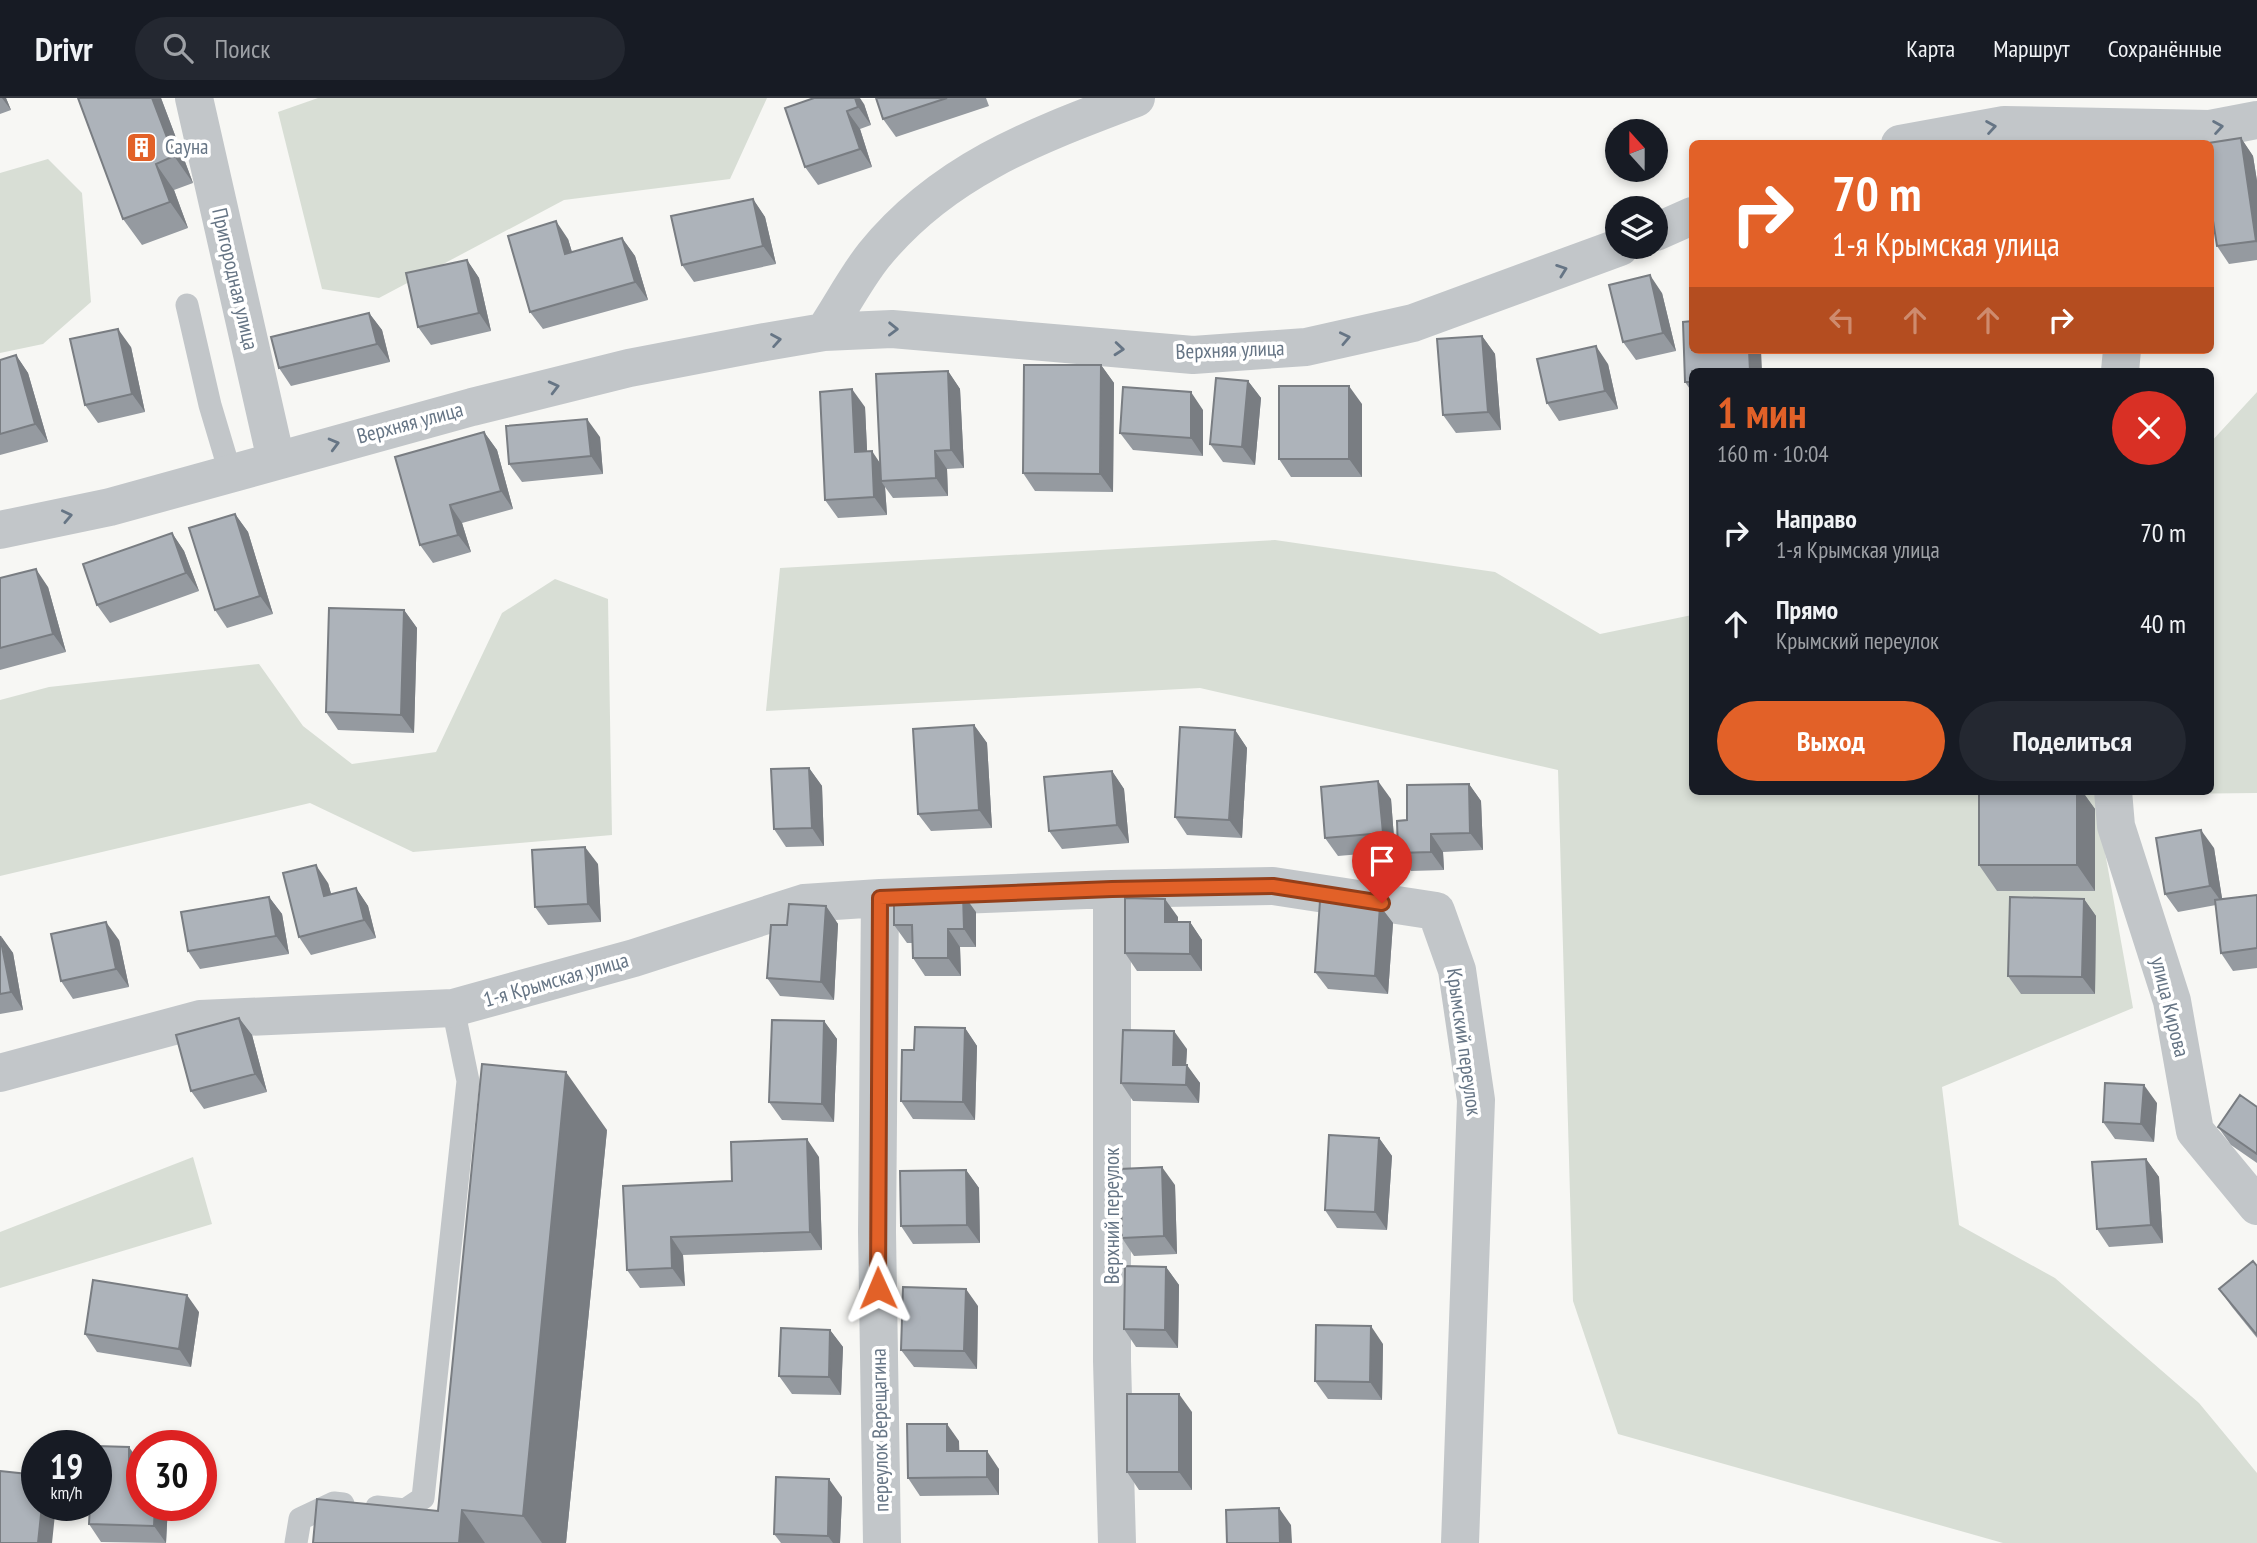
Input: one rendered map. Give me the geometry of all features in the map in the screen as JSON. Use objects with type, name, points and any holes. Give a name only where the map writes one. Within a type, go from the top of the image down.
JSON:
[{"type":"street","name":"Пригородная улица","points":[[194,98],[276,460]]},
{"type":"street","points":[[824,332],[874,256],[911,217],[951,183],[1006,150],[1136,98]]},
{"type":"street","points":[[1922,140],[2004,125],[2055,125],[2104,136],[2210,129],[2257,120]]},
{"type":"street","points":[[1668,227],[1689,217]]},
{"type":"street","name":"Верхняя улица","points":[[0,530],[110,507],[472,407],[629,368],[824,332],[892,329],[1193,355],[1306,347],[1413,323],[1605,253]]},
{"type":"street","name":"улица Кирова","points":[[2113,795],[2116,826],[2172,1001],[2195,1131],[2257,1206]]},
{"type":"street","name":"Крымский переулок","points":[[1112,889],[1273,886],[1436,911],[1457,970],[1476,1100],[1460,1543]]},
{"type":"street","name":"1-я Крымская улица","points":[[0,1073],[200,1019],[453,1009],[642,956],[804,903],[1112,889]]},
{"type":"street","name":"Верхний переулок","points":[[1112,889],[1112,1361],[1117,1543]]},
{"type":"street","name":"переулок Верещагина","points":[[880,898],[877,1232],[882,1543]]},
{"type":"lane","points":[[187,305],[210,405],[230,472]]},
{"type":"lane","points":[[296,1543],[300,1519],[334,1503],[405,1510],[424,1498],[468,1082],[453,1009]]},
{"type":"shaded area","points":[[318,98],[767,98],[730,179],[564,200],[379,298],[322,289],[278,112]]},
{"type":"shaded area","points":[[48,159],[82,193],[91,302],[43,344],[0,353],[0,173]]},
{"type":"shaded area","points":[[2257,392],[2257,793],[2214,793],[2214,439]]},
{"type":"shaded area","points":[[1275,540],[1495,572],[1600,634],[1689,616],[1689,795],[2095,795],[2133,1008],[1942,1087],[1959,1225],[2055,1278],[2199,1403],[2257,1473],[2257,1543],[2003,1543],[1618,1434],[1573,1301],[1558,770],[1200,688],[766,711],[780,568]]},
{"type":"shaded area","points":[[555,579],[608,599],[612,835],[413,852],[310,803],[0,876],[0,700],[49,687],[259,664],[303,726],[352,764],[436,752],[502,613]]},
{"type":"shaded area","points":[[193,1157],[212,1224],[0,1288],[0,1232]]},
{"type":"building","name":"Сауна","points":[[78,98],[152,98],[174,156],[156,164],[170,202],[123,219]]},
{"type":"building","points":[[814,98],[855,98],[858,107],[847,111],[860,149],[805,167],[785,108]]},
{"type":"building","points":[[876,98],[947,98],[883,119]]},
{"type":"building","points":[[2241,138],[2256,241],[2217,246],[2214,227],[2214,142]]},
{"type":"building","points":[[753,199],[763,246],[682,265],[671,216]]},
{"type":"building","points":[[556,221],[565,254],[622,238],[635,282],[530,312],[508,236]]},
{"type":"building","points":[[467,260],[479,313],[418,327],[406,273]]},
{"type":"building","points":[[1650,275],[1663,333],[1623,342],[1609,285]]},
{"type":"building","points":[[369,313],[377,344],[279,368],[271,337]]},
{"type":"building","points":[[1689,321],[1689,354],[1749,354],[1750,368],[1689,368],[1689,382],[1685,382],[1683,322]]},
{"type":"building","points":[[118,329],[132,394],[85,405],[70,339]]},
{"type":"building","points":[[1482,336],[1488,412],[1443,415],[1437,339]]},
{"type":"building","points":[[1596,346],[1605,391],[1547,403],[1537,359]]},
{"type":"building","points":[[16,355],[35,424],[0,434],[0,360]]},
{"type":"building","points":[[1024,365],[1101,365],[1100,474],[1023,473]]},
{"type":"building","points":[[948,371],[951,450],[935,451],[936,478],[881,481],[876,374]]},
{"type":"building","points":[[1216,378],[1248,381],[1242,447],[1210,444]]},
{"type":"building","points":[[1279,386],[1349,386],[1349,459],[1279,459]]},
{"type":"building","points":[[1123,387],[1191,392],[1191,438],[1120,433]]},
{"type":"building","points":[[852,389],[855,452],[872,451],[874,497],[825,500],[820,392]]},
{"type":"building","points":[[587,419],[591,456],[509,464],[506,426]]},
{"type":"building","points":[[484,432],[501,491],[450,505],[458,535],[420,545],[395,457]]},
{"type":"building","points":[[235,514],[260,596],[215,610],[189,528]]},
{"type":"building","points":[[172,533],[186,573],[97,605],[83,564]]},
{"type":"building","points":[[36,569],[53,634],[0,648],[0,578]]},
{"type":"building","points":[[329,608],[404,610],[401,715],[326,712]]},
{"type":"building","points":[[974,725],[979,810],[918,814],[913,729]]},
{"type":"building","points":[[1180,727],[1235,730],[1229,820],[1175,817]]},
{"type":"building","points":[[809,768],[812,828],[774,829],[771,769]]},
{"type":"building","points":[[1112,771],[1117,825],[1049,831],[1044,777]]},
{"type":"building","points":[[1378,781],[1383,833],[1325,838],[1321,787]]},
{"type":"building","points":[[1469,784],[1470,833],[1431,834],[1431,852],[1398,853],[1397,821],[1407,820],[1407,785]]},
{"type":"building","points":[[1979,795],[2077,795],[2077,865],[1979,865]]},
{"type":"building","points":[[2201,830],[2210,886],[2165,894],[2156,838]]},
{"type":"building","points":[[585,847],[588,904],[535,907],[532,850]]},
{"type":"building","points":[[316,865],[324,896],[356,888],[364,920],[299,937],[283,873]]},
{"type":"building","points":[[963,894],[964,929],[948,929],[948,958],[913,958],[912,925],[894,925],[894,895]]},
{"type":"building","points":[[2257,895],[2257,948],[2221,953],[2215,900]]},
{"type":"building","points":[[269,897],[276,936],[188,951],[181,912]]},
{"type":"building","points":[[2010,897],[2084,899],[2082,977],[2008,976]]},
{"type":"building","points":[[1125,898],[1165,899],[1165,922],[1190,922],[1190,954],[1125,953]]},
{"type":"building","points":[[1320,901],[1380,906],[1375,976],[1315,972]]},
{"type":"building","points":[[789,904],[826,906],[821,982],[767,978],[771,925],[787,925]]},
{"type":"building","points":[[106,922],[116,969],[61,981],[51,934]]},
{"type":"building","points":[[0,936],[11,992],[0,994]]},
{"type":"building","points":[[239,1018],[255,1074],[191,1091],[176,1035]]},
{"type":"building","points":[[772,1020],[824,1021],[822,1104],[769,1102]]},
{"type":"building","points":[[915,1027],[965,1028],[963,1102],[901,1101],[902,1050],[914,1050]]},
{"type":"building","points":[[1123,1030],[1174,1031],[1173,1065],[1187,1065],[1186,1085],[1121,1083]]},
{"type":"building","points":[[482,1064],[566,1072],[523,1516],[462,1510],[459,1543],[313,1543],[317,1499],[438,1511]]},
{"type":"building","points":[[2105,1083],[2144,1085],[2141,1124],[2103,1122]]},
{"type":"building","points":[[2240,1095],[2257,1107],[2257,1154],[2218,1127]]},
{"type":"building","points":[[1329,1135],[1379,1138],[1375,1212],[1325,1210]]},
{"type":"building","points":[[807,1139],[810,1232],[671,1237],[672,1268],[627,1270],[623,1186],[732,1181],[731,1142]]},
{"type":"building","points":[[2146,1159],[2151,1225],[2097,1229],[2092,1162]]},
{"type":"building","points":[[1162,1167],[1164,1236],[1122,1238],[1120,1169]]},
{"type":"building","points":[[966,1170],[967,1225],[901,1226],[900,1171]]},
{"type":"building","points":[[2253,1261],[2257,1266],[2257,1335],[2219,1289]]},
{"type":"building","points":[[1125,1266],[1166,1267],[1165,1330],[1124,1329]]},
{"type":"building","points":[[93,1280],[187,1295],[179,1349],[85,1334]]},
{"type":"building","points":[[903,1287],[966,1289],[964,1351],[901,1350]]},
{"type":"building","points":[[1316,1325],[1371,1326],[1370,1382],[1315,1381]]},
{"type":"building","points":[[781,1328],[830,1330],[829,1377],[779,1376]]},
{"type":"building","points":[[1127,1394],[1179,1394],[1179,1472],[1127,1472]]},
{"type":"building","points":[[907,1424],[947,1424],[947,1451],[987,1451],[987,1477],[908,1478]]},
{"type":"building","points":[[112,1446],[126,1447],[126,1521],[154,1521],[154,1526],[89,1524],[89,1521],[112,1521]]},
{"type":"building","points":[[0,1471],[21,1473],[21,1521],[40,1521],[38,1543],[0,1543]]},
{"type":"building","points":[[776,1477],[829,1479],[828,1536],[774,1534]]},
{"type":"building","points":[[1279,1508],[1280,1543],[1227,1543],[1226,1510]]},
{"type":"place","name":"Сауна","points":[[142,147]]},
{"type":"route","points":[[878,1288],[880,898],[1273,886],[1382,903]]}]
